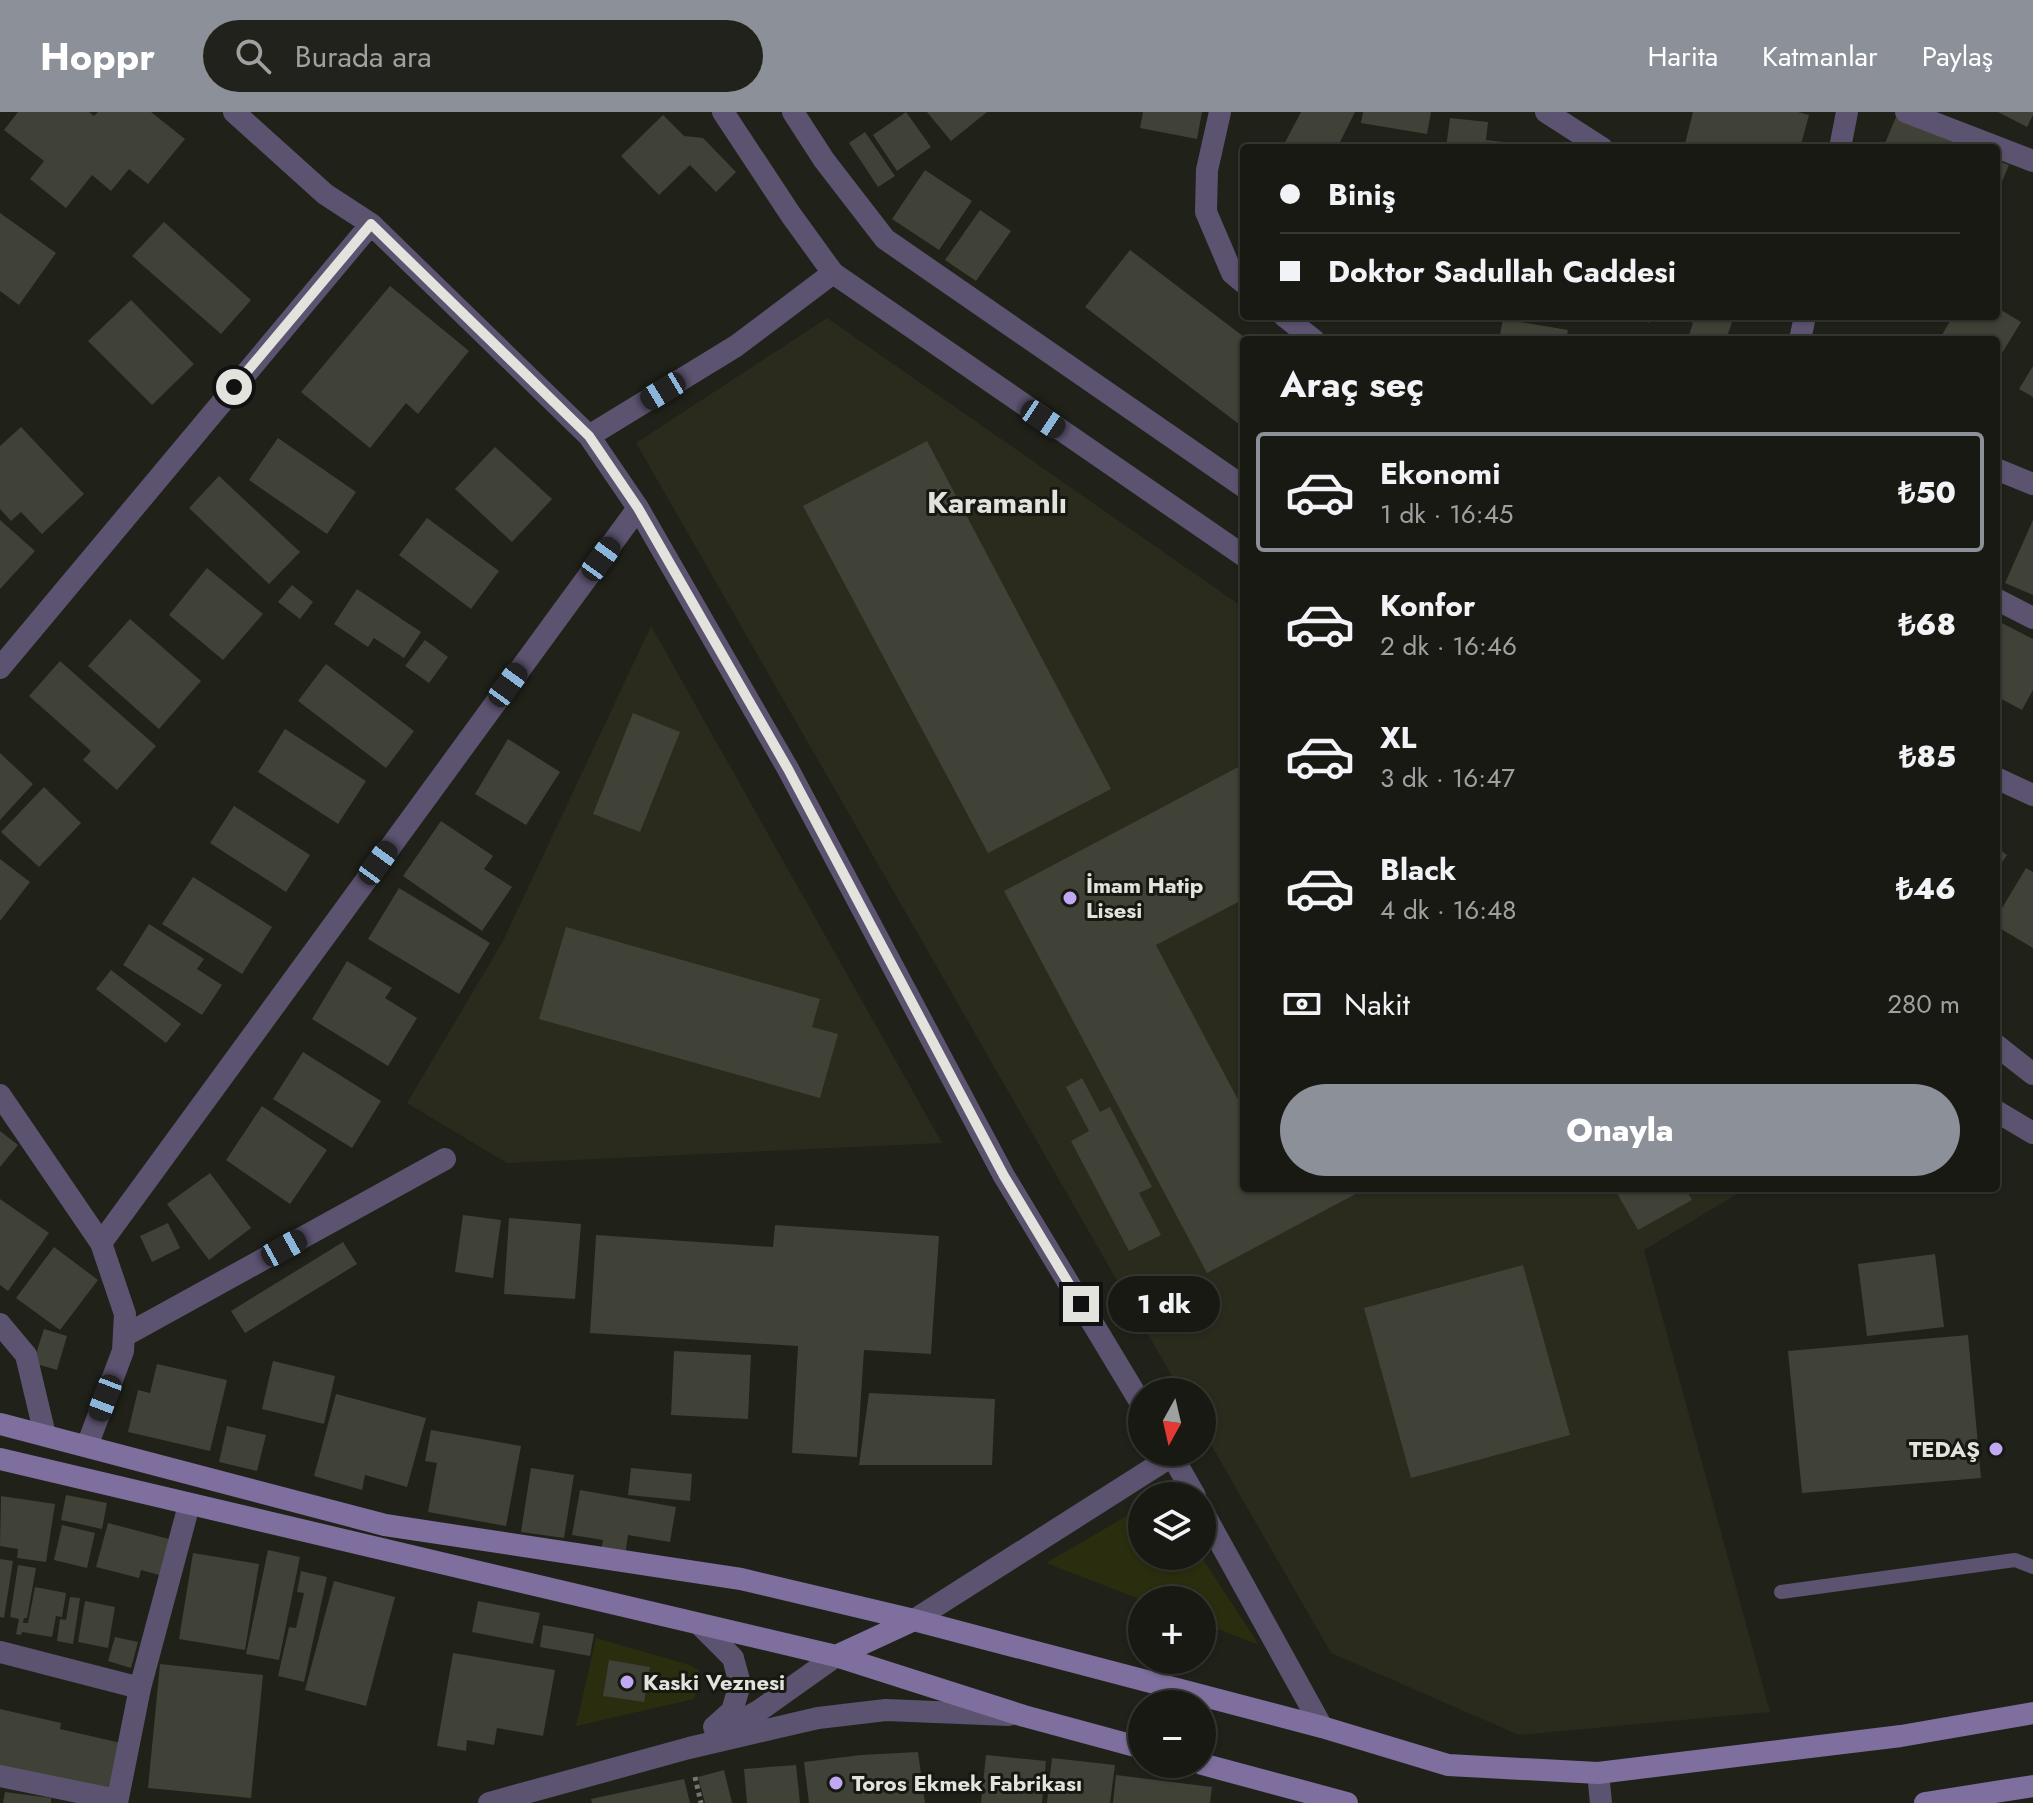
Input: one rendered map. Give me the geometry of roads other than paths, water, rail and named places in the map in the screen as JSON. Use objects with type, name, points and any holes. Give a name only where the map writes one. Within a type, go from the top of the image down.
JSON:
[{"type":"main road","points":[[0,1424],[385,1525],[741,1579],[914,1620],[1322,1727],[1448,1765],[1598,1773],[1901,1736],[2033,1713]]},
{"type":"main road","points":[[0,1459],[836,1656],[1024,1716],[1128,1744]]},
{"type":"main road","points":[[836,1656],[914,1620]]},
{"type":"main road","points":[[1216,1768],[1309,1798],[1347,1803]]},
{"type":"main road","points":[[1925,1803],[2033,1786]]},
{"type":"street","points":[[234,112],[325,194],[371,224],[589,436],[638,508],[788,769],[1004,1176],[1128,1382]]},
{"type":"street","points":[[723,112],[833,273],[1240,553]]},
{"type":"street","points":[[793,112],[824,160],[885,239],[1240,484]]},
{"type":"street","points":[[1220,112],[1207,170],[1206,212],[1232,273],[1240,280]]},
{"type":"street","points":[[1546,112],[1596,144]]},
{"type":"street","points":[[1841,144],[1847,112]]},
{"type":"street","points":[[1906,112],[2030,154]]},
{"type":"street","points":[[0,668],[371,224]]},
{"type":"street","points":[[589,436],[736,346],[833,273]]},
{"type":"street","points":[[1289,320],[1309,336]]},
{"type":"street","points":[[2000,471],[2033,484]]},
{"type":"street","points":[[101,1243],[638,508]]},
{"type":"street","points":[[2000,601],[2033,618]]},
{"type":"street","points":[[2000,780],[2033,795]]},
{"type":"street","points":[[2000,1048],[2033,1074]]},
{"type":"street","points":[[0,1095],[101,1243],[125,1314],[123,1351],[87,1446]]},
{"type":"street","points":[[2000,1113],[2033,1133]]},
{"type":"street","points":[[124,1336],[445,1159]]},
{"type":"street","points":[[0,1324],[26,1355],[45,1435]]},
{"type":"street","points":[[914,1620],[1152,1466]]},
{"type":"street","points":[[0,1776],[117,1802],[140,1688],[189,1505]]},
{"type":"street","points":[[1216,1535],[1322,1727]]},
{"type":"street","points":[[689,1748],[732,1711],[740,1684],[733,1658],[700,1625]]},
{"type":"street","points":[[0,1652],[140,1688]]},
{"type":"street","points":[[689,1748],[760,1710],[836,1656]]},
{"type":"street","points":[[489,1803],[689,1748],[818,1718],[886,1710],[1024,1716]]},
{"type":"street","points":[[1598,1773],[1601,1803]]},
{"type":"lane","points":[[1781,1592],[2015,1560],[2033,1567]]},
{"type":"place","name":"İmam Hatip Lisesi","points":[[1070,898]]},
{"type":"place","name":"TEDAŞ","points":[[1996,1449]]},
{"type":"place","name":"Kaski Veznesi","points":[[627,1682]]},
{"type":"place","name":"Toros Ekmek Fabrikası","points":[[836,1783]]},
{"type":"district","name":"Karamanlı","points":[[997,503]]}]
